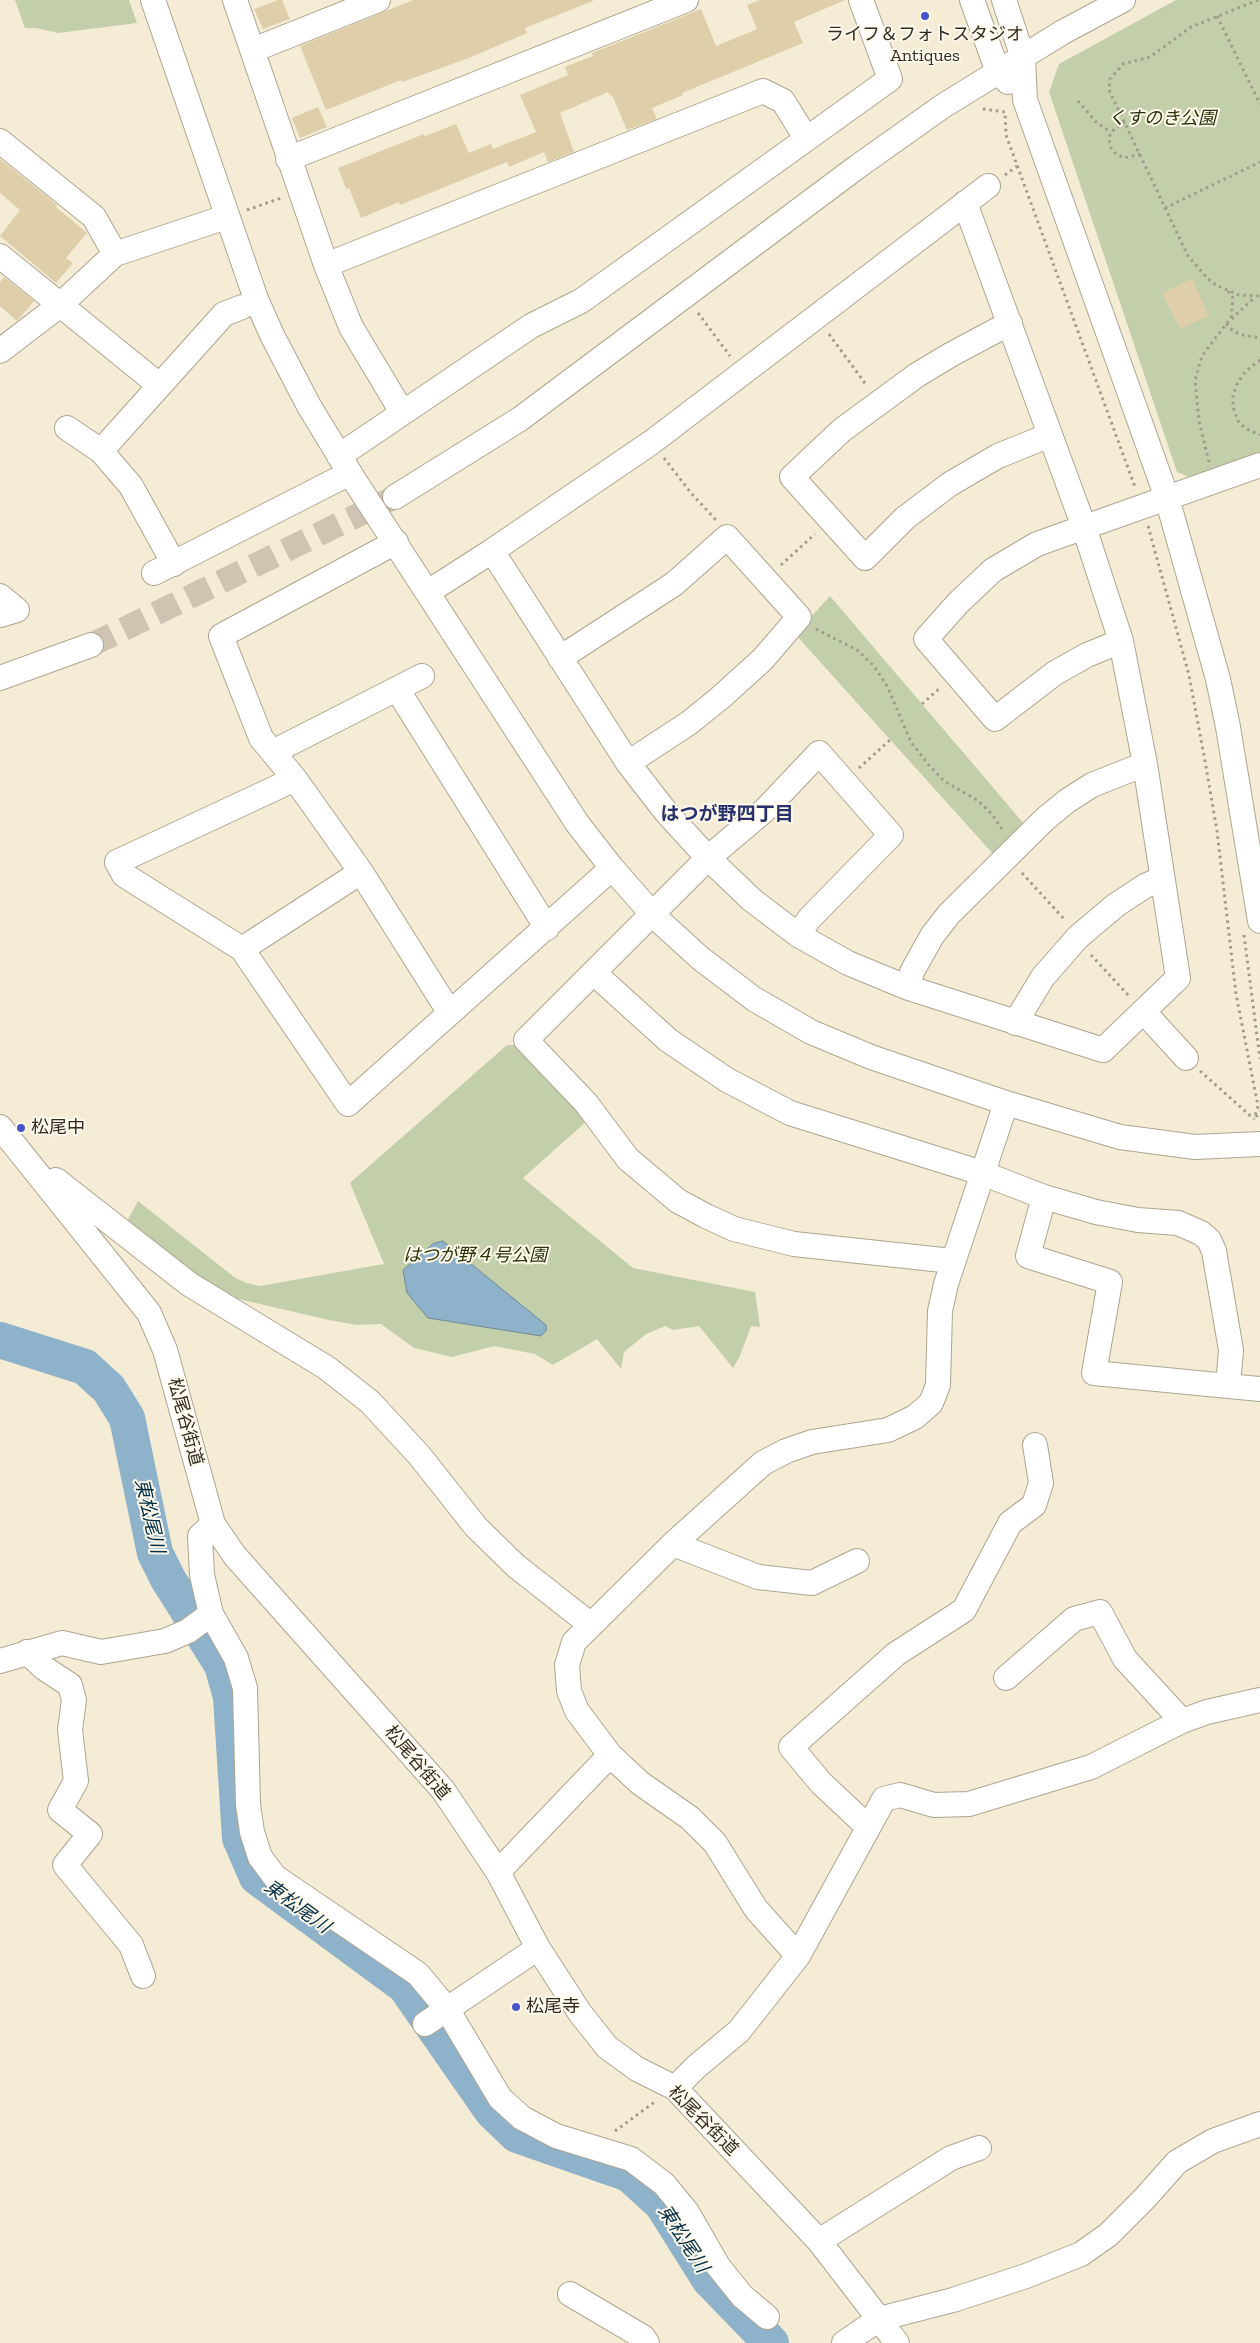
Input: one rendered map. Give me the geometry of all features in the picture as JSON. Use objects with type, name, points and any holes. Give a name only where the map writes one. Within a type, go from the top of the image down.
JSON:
[{"type":"street","points":[[153,0],[234,214],[272,335],[309,406],[344,464],[578,823],[612,868],[653,914],[700,958],[754,999],[811,1032],[871,1057],[1017,1106],[1120,1137],[1195,1147],[1260,1144]]},
{"type":"street","points":[[235,0],[254,50],[299,192],[351,327],[402,412]]},
{"type":"street","points":[[254,50],[378,0]]},
{"type":"street","points":[[288,159],[686,0]]},
{"type":"street","points":[[67,428],[101,451],[131,486],[164,569],[234,521],[344,464],[402,412],[531,326],[581,301],[890,79],[861,0]]},
{"type":"street","points":[[972,0],[998,72],[1025,100]]},
{"type":"street","points":[[1004,0],[1023,58],[1025,100],[1167,498],[1218,679],[1252,926]]},
{"type":"street","points":[[395,497],[520,419],[856,167],[944,106],[1063,32],[1123,0]]},
{"type":"street","points":[[326,265],[763,91],[783,101],[806,138]]},
{"type":"street","points":[[0,141],[94,217],[115,254]]},
{"type":"street","points":[[428,592],[492,551],[652,442],[988,186]]},
{"type":"street","points":[[492,551],[628,763],[666,812],[708,858],[752,900],[798,935],[848,963],[906,987],[1015,1024],[1103,1050],[1178,978],[1161,879],[1145,764],[1121,641],[1084,527],[965,203]]},
{"type":"street","points":[[0,352],[60,305],[115,254],[234,214]]},
{"type":"street","points":[[0,256],[159,385]]},
{"type":"street","points":[[101,451],[224,314],[242,307]]},
{"type":"street","points":[[1010,323],[952,354],[879,402],[842,430],[792,477],[865,558],[905,518],[950,484],[998,456],[1050,435]]},
{"type":"street","points":[[1121,641],[1087,655],[1055,673],[995,719],[926,639],[958,603],[993,570],[1036,544],[1260,465]]},
{"type":"street","points":[[560,658],[674,584],[727,537],[799,617],[763,659],[720,698],[689,723],[628,763]]},
{"type":"street","points":[[396,542],[220,636],[261,738],[295,779],[361,872],[450,1013]]},
{"type":"street","points":[[0,596],[17,610],[0,615]]},
{"type":"street","points":[[0,678],[91,645]]},
{"type":"street","points":[[273,752],[422,676]]},
{"type":"street","points":[[397,689],[547,928]]},
{"type":"street","points":[[798,935],[809,919],[891,834],[819,753],[766,809],[708,858],[526,1040],[586,1103],[628,1159],[678,1201],[706,1216],[734,1229],[794,1244],[952,1261]]},
{"type":"street","points":[[906,987],[932,936],[949,914],[1007,856],[1067,801],[1092,785],[1145,764]]},
{"type":"street","points":[[295,779],[117,862],[124,875],[242,949],[342,1110],[612,868]]},
{"type":"street","points":[[242,949],[361,872]]},
{"type":"street","points":[[1015,1024],[1043,977],[1078,937],[1116,904],[1144,886],[1161,879]]},
{"type":"street","points":[[594,973],[668,1040],[757,1098],[790,1113],[982,1173],[1044,1197],[1121,1217],[1178,1223],[1196,1230],[1209,1240],[1214,1251],[1231,1350],[1228,1386]]},
{"type":"street","points":[[1143,1011],[1186,1058]]},
{"type":"street","points":[[798,1956],[756,1909],[715,1843],[690,1818],[640,1783],[610,1755],[577,1711],[569,1691],[568,1665],[574,1642],[673,1544],[749,1476],[771,1459],[812,1442],[888,1430],[914,1418],[931,1404],[938,1384],[940,1311],[952,1261],[982,1173],[1017,1106]]},
{"type":"street","name":"松尾谷街道","points":[[0,1127],[149,1313],[166,1350],[213,1524],[235,1556],[443,1790],[498,1872],[538,1948],[580,2013],[607,2047],[637,2069],[675,2088],[819,2242],[897,2343]]},
{"type":"street","points":[[25,1156],[189,1284],[327,1368],[370,1402],[419,1455],[476,1528],[516,1566],[591,1625]]},
{"type":"street","points":[[1044,1197],[1028,1256],[1110,1282],[1094,1373],[1260,1389]]},
{"type":"street","points":[[868,1827],[821,1783],[790,1747],[896,1654],[964,1610],[1010,1523],[1034,1505],[1041,1483],[1035,1444]]},
{"type":"street","points":[[213,1524],[200,1536],[202,1575],[211,1614],[236,1658],[245,1688],[248,1804],[252,1832],[260,1857],[275,1877],[418,1974],[436,2016],[500,2098],[522,2118],[556,2136],[594,2146],[631,2160],[664,2184],[687,2212],[718,2266],[742,2296],[766,2317]]},
{"type":"street","points":[[673,1544],[758,1577],[812,1583],[857,1561]]},
{"type":"street","points":[[1006,1678],[1074,1619],[1100,1612],[1125,1659],[1182,1721]]},
{"type":"street","points":[[0,1662],[62,1643],[101,1652],[165,1641],[188,1631],[211,1614]]},
{"type":"street","points":[[28,1652],[44,1668],[70,1685],[74,1700],[70,1730],[76,1781],[60,1810],[90,1834],[66,1865],[132,1945],[143,1976]]},
{"type":"street","points":[[675,2088],[739,2031],[798,1956],[884,1799],[900,1795],[934,1805],[969,1804],[1091,1766],[1182,1721],[1208,1712],[1260,1700]]},
{"type":"street","points":[[498,1872],[610,1755]]},
{"type":"street","points":[[436,2016],[538,1948]]},
{"type":"street","points":[[844,2343],[879,2319],[952,2300],[1026,2276],[1081,2254],[1108,2234],[1145,2198],[1177,2162],[1213,2141],[1260,2124]]},
{"type":"street","points":[[819,2242],[951,2158],[980,2148]]},
{"type":"street","points":[[570,2294],[643,2337],[647,2343]]},
{"type":"path","points":[[1258,0],[1191,27],[1150,57],[1123,64],[1110,79],[1109,90],[1188,256],[1207,278],[1228,290],[1239,295],[1260,296]]},
{"type":"path","points":[[1217,16],[1260,104]]},
{"type":"path","points":[[1078,101],[1097,123],[1112,132]]},
{"type":"path","points":[[984,109],[1005,112]]},
{"type":"path","points":[[1005,112],[1013,125]]},
{"type":"path","points":[[1005,112],[1006,136],[1142,507],[1189,675],[1217,831],[1236,994],[1258,1106],[1254,1120]]},
{"type":"path","points":[[1124,122],[1112,132],[1109,139],[1111,148],[1116,154],[1124,158],[1140,154]]},
{"type":"path","points":[[1165,208],[1260,162]]},
{"type":"path","points":[[234,214],[299,192]]},
{"type":"path","points":[[1228,290],[1233,298],[1231,318]]},
{"type":"path","points":[[1216,481],[1205,450],[1198,421],[1195,380],[1202,356],[1231,318],[1255,296]]},
{"type":"path","points":[[697,313],[719,342]]},
{"type":"path","points":[[816,317],[879,402]]},
{"type":"path","points":[[1226,324],[1233,331],[1242,335],[1260,338]]},
{"type":"path","points":[[1260,360],[1246,371],[1238,382],[1233,395],[1233,408],[1238,421],[1245,428],[1260,435]]},
{"type":"path","points":[[652,442],[691,493],[724,528],[727,537]]},
{"type":"path","points":[[765,580],[830,520]]},
{"type":"path","points":[[799,617],[806,625],[857,650],[874,666],[887,686],[911,742],[927,764],[944,781],[977,800],[992,814],[1008,842],[1007,856]]},
{"type":"path","points":[[844,781],[890,740]]},
{"type":"path","points":[[1252,926],[1260,1059]]},
{"type":"path","points":[[1186,1058],[1254,1120]]},
{"type":"path","points":[[1254,1120],[1260,1112]]},
{"type":"path","points":[[594,2146],[675,2088]]},
{"type":"green space","points":[[15,0],[129,0],[137,23],[58,33],[36,28],[25,28]]},
{"type":"green space","name":"くすのき公園","points":[[1176,0],[1260,0],[1260,453],[1191,478],[1177,472],[1049,92],[1059,64]]},
{"type":"green space","points":[[830,596],[1025,825],[994,855],[795,634]]},
{"type":"green space","name":"はつが野４号公園","points":[[507,1045],[519,1045],[587,1121],[523,1178],[633,1268],[755,1292],[760,1327],[751,1326],[739,1358],[733,1368],[699,1326],[673,1330],[665,1326],[646,1334],[624,1352],[621,1369],[597,1339],[553,1365],[535,1354],[494,1346],[452,1357],[414,1348],[381,1324],[356,1325],[234,1298],[211,1288],[125,1225],[138,1201],[234,1277],[246,1283],[260,1286],[384,1264],[350,1183]]},
{"type":"water","points":[[443,1241],[546,1325],[546,1331],[541,1336],[428,1318],[407,1293],[403,1270],[434,1243]]},
{"type":"building","points":[[282,0],[290,19],[263,29],[254,9]]},
{"type":"building","points":[[413,0],[593,1],[525,28],[527,33],[469,58],[402,82],[401,80],[326,110],[300,46]]},
{"type":"building","points":[[760,0],[845,0],[794,22],[803,43],[682,93],[683,95],[652,108],[657,119],[627,130],[612,95],[610,96],[608,92],[560,113],[574,152],[548,162],[544,152],[509,167],[507,162],[400,205],[399,202],[361,218],[349,188],[346,189],[338,168],[424,134],[425,136],[456,124],[469,153],[491,144],[493,149],[536,132],[520,95],[568,75],[565,67],[593,56],[592,53],[701,9],[716,46],[757,29],[747,5]]},
{"type":"building","points":[[318,107],[327,127],[300,138],[292,118]]},
{"type":"building","points":[[0,159],[57,205],[56,207],[87,233],[66,258],[73,263],[56,283],[0,236],[20,210],[0,193]]},
{"type":"building","points":[[4,277],[34,301],[17,321],[0,306],[0,282]]},
{"type":"building","points":[[1192,279],[1209,316],[1180,329],[1162,293]]},
{"type":"waterway","name":"東松尾川","points":[[0,1340],[85,1367],[109,1389],[127,1418],[155,1553],[168,1579],[222,1665],[231,1697],[240,1838],[257,1877],[405,1986],[492,2111],[517,2135],[629,2174],[662,2204],[709,2279],[771,2343]]},
{"type":"tunnel","points":[[91,645],[395,497]]},
{"type":"place","name":"ライフ＆フォトスタジオ Antiques","points":[[925,16]]},
{"type":"place","name":"松尾中","points":[[21,1128]]},
{"type":"place","name":"松尾寺","points":[[516,2007]]},
{"type":"district","name":"はつが野四丁目","points":[[727,815]]}]
